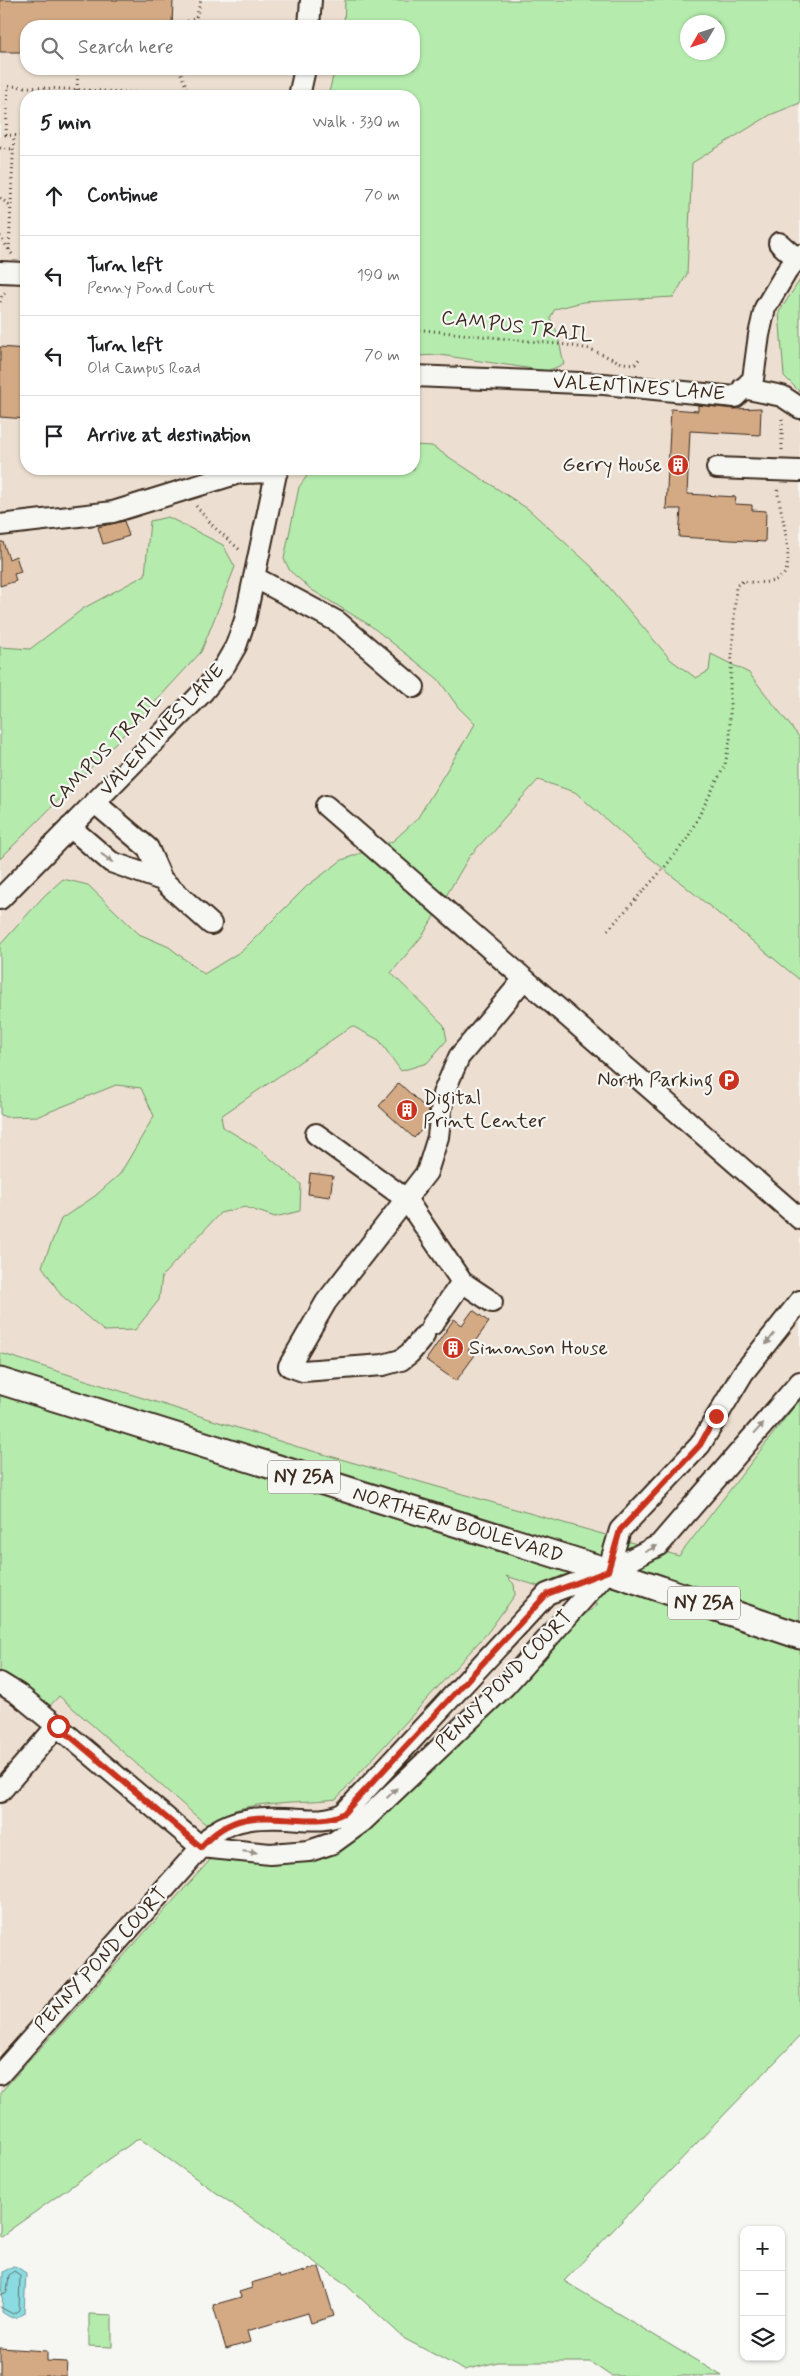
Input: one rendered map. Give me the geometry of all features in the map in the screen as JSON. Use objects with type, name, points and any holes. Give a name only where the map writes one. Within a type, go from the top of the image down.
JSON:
[{"type":"main road","name":"NORTHERN BOULEVARD","points":[[0,1381],[608,1571],[800,1636]]},
{"type":"street","points":[[309,20],[311,0]]},
{"type":"street","points":[[300,90],[304,75]]},
{"type":"street","points":[[779,243],[798,257]]},
{"type":"street","name":"VALENTINES LANE","points":[[420,376],[604,384],[735,397],[753,379],[765,308],[787,271],[798,257]]},
{"type":"street","points":[[0,272],[20,273]]},
{"type":"street","points":[[743,388],[782,396],[800,408]]},
{"type":"street","points":[[717,468],[800,472]]},
{"type":"street","points":[[0,525],[113,512],[233,475]]},
{"type":"street","name":"VALENTINES LANE","points":[[0,899],[204,692],[225,665],[236,646],[245,620],[276,475]]},
{"type":"street","points":[[254,577],[338,622],[414,688]]},
{"type":"street","points":[[94,802],[148,848],[162,880]]},
{"type":"street","points":[[326,806],[800,1219]]},
{"type":"street","points":[[70,826],[111,862],[162,880],[211,924]]},
{"type":"street","points":[[462,1282],[428,1330],[410,1353],[401,1360],[383,1365],[303,1371],[289,1366],[326,1302],[427,1172],[438,1137],[443,1094],[459,1057],[524,979]]},
{"type":"street","points":[[316,1134],[406,1199],[462,1282],[492,1302]]},
{"type":"street","points":[[608,1571],[620,1530],[700,1445],[743,1373],[800,1301]]},
{"type":"street","points":[[608,1571],[659,1545],[800,1382]]},
{"type":"street","name":"PENNY POND COURT","points":[[201,1847],[270,1854],[309,1851],[333,1843],[362,1822],[504,1686],[608,1571]]},
{"type":"street","name":"PENNY POND COURT","points":[[0,2074],[214,1832],[230,1822],[248,1819],[311,1820],[335,1818],[344,1813],[547,1594],[608,1571]]},
{"type":"street","points":[[0,1683],[58,1726],[201,1847]]},
{"type":"street","points":[[0,1792],[58,1726]]},
{"type":"path","points":[[190,20],[196,18],[201,0]]},
{"type":"path","points":[[20,136],[6,135],[8,86],[77,90],[78,75]]},
{"type":"path","points":[[181,75],[187,90]]},
{"type":"path","points":[[9,250],[14,135]]},
{"type":"path","points":[[0,148],[14,149]]},
{"type":"path","points":[[0,198],[12,206]]},
{"type":"path","points":[[0,236],[15,257]]},
{"type":"path","name":"CAMPUS TRAIL","points":[[420,330],[567,345],[590,349],[622,364],[635,364],[641,357]]},
{"type":"path","points":[[608,930],[664,868],[687,839],[725,765],[730,739],[730,688],[736,586],[743,581],[757,583],[774,581],[784,574],[787,566],[786,546],[776,481],[782,454],[782,396]]},
{"type":"path","points":[[167,475],[213,526],[242,552]]},
{"type":"shaded area","points":[[0,0],[800,0],[800,1399],[679,1556],[295,1446],[0,1353]]},
{"type":"shaded area","points":[[0,1416],[598,1605],[584,1615],[536,1665],[358,1838],[337,1852],[271,1863],[211,1859],[0,2093]]},
{"type":"green space","points":[[345,0],[800,0],[800,103],[770,115],[692,163],[687,274],[674,297],[583,302],[555,309],[550,318],[557,332],[564,364],[547,371],[440,355],[420,356],[420,90],[330,90],[333,75],[420,75],[420,20],[344,20]]},
{"type":"green space","points":[[800,280],[800,392],[784,376],[779,312]]},
{"type":"green space","points":[[420,445],[432,446],[528,509],[591,566],[671,660],[696,678],[709,671],[711,654],[749,673],[800,738],[800,980],[643,852],[575,792],[538,780],[469,857],[423,935],[391,973],[444,1025],[447,1040],[427,1063],[401,1071],[379,1040],[352,1026],[221,1116],[223,1127],[259,1149],[301,1184],[300,1211],[275,1217],[245,1207],[220,1213],[162,1276],[159,1300],[135,1330],[104,1331],[61,1295],[42,1266],[61,1219],[95,1196],[120,1174],[154,1116],[141,1088],[116,1085],[39,1116],[5,1117],[0,1114],[0,945],[44,896],[63,879],[88,885],[139,934],[169,947],[204,974],[243,950],[307,886],[342,860],[393,841],[417,819],[475,724],[458,707],[438,679],[371,626],[312,590],[290,571],[284,559],[299,487],[308,475],[420,475]]},
{"type":"green space","points":[[168,517],[223,545],[235,567],[201,652],[145,713],[0,859],[0,647],[30,649],[84,608],[145,575],[150,521]]},
{"type":"green space","points":[[0,1353],[295,1446],[679,1556],[800,1399],[800,2036],[564,2281],[722,2376],[611,2376],[590,2362],[498,2362],[464,2370],[405,2339],[344,2283],[139,2138],[0,2237],[0,2093],[211,1859],[271,1863],[337,1852],[358,1838],[536,1665],[584,1615],[598,1605],[506,1576],[514,1584],[515,1595],[488,1632],[336,1799],[262,1804],[247,1807],[225,1815],[211,1829],[59,1696],[46,1710],[0,1678]]},
{"type":"green space","points":[[89,2314],[112,2315],[112,2347],[89,2346]]},
{"type":"water","points":[[13,2266],[26,2273],[24,2313],[13,2318],[2,2312],[3,2272]]},
{"type":"building","points":[[0,0],[173,0],[172,20],[20,20],[20,52],[0,52]]},
{"type":"building","points":[[0,347],[20,349],[20,419],[0,417]]},
{"type":"building","name":"Gerry House","points":[[698,405],[734,409],[761,408],[760,435],[690,431],[687,494],[736,497],[735,504],[752,505],[752,510],[766,511],[765,542],[679,537],[681,509],[666,509],[671,409],[698,411]]},
{"type":"building","points":[[124,521],[129,536],[103,544],[98,527]]},
{"type":"building","points":[[0,542],[3,542],[9,559],[16,556],[21,572],[14,574],[16,581],[0,586]]},
{"type":"building","name":"Digital Print Center","points":[[399,1083],[429,1111],[428,1123],[414,1138],[379,1106]]},
{"type":"building","points":[[310,1173],[333,1176],[330,1197],[308,1194]]},
{"type":"building","name":"Simonson House","points":[[473,1310],[489,1322],[468,1351],[475,1355],[456,1381],[426,1360],[454,1319],[462,1325]]},
{"type":"building","points":[[319,2267],[334,2316],[311,2323],[308,2313],[247,2331],[250,2342],[226,2349],[213,2305],[241,2297],[239,2292],[252,2288],[251,2283],[279,2275],[280,2278]]},
{"type":"building","points":[[0,2348],[47,2351],[47,2361],[67,2362],[66,2376],[0,2376]]},
{"type":"place","name":"Gerry House","points":[[678,465]]},
{"type":"place","name":"North Parking","points":[[729,1080]]},
{"type":"place","name":"Digital Print Center","points":[[407,1110]]},
{"type":"place","name":"Simonson House","points":[[453,1348]]},
{"type":"route","points":[[58,1726],[201,1847],[214,1832],[230,1822],[248,1819],[285,1818],[311,1820],[335,1818],[344,1813],[547,1594],[608,1571],[620,1530],[700,1445],[716,1416]]}]
